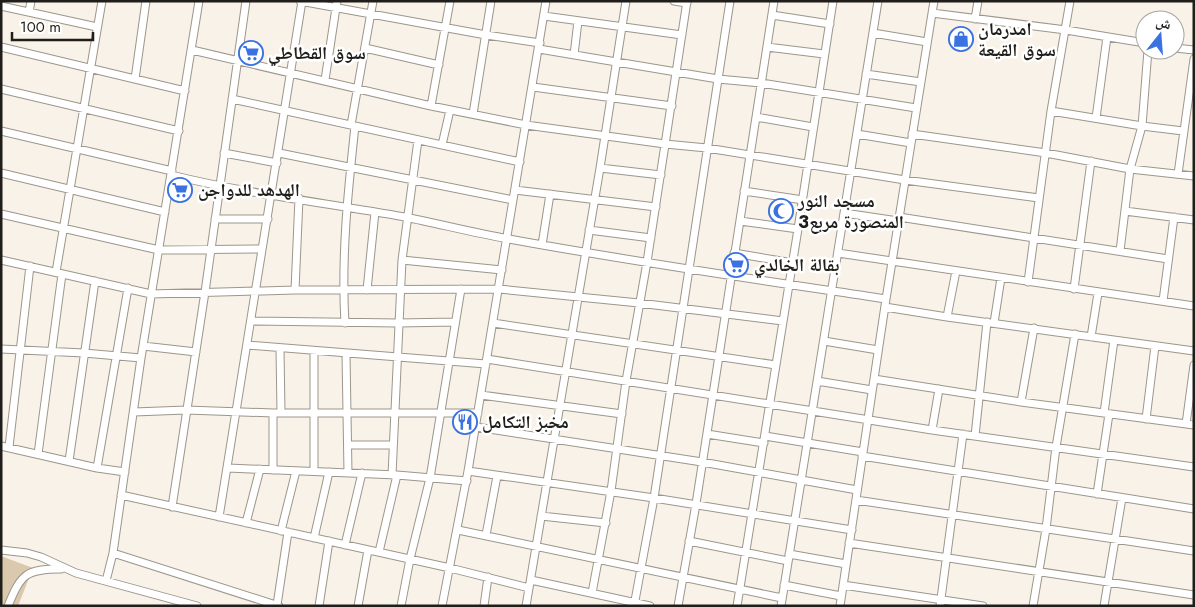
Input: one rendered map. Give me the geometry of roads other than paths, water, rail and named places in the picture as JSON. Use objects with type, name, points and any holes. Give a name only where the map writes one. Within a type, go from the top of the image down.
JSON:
[{"type":"street","points":[[29,12],[31,1]]},
{"type":"street","points":[[38,454],[53,352],[64,230],[102,1]]},
{"type":"street","points":[[135,79],[146,1]]},
{"type":"street","points":[[106,581],[113,554],[141,358],[199,1]]},
{"type":"street","points":[[172,507],[205,292],[246,1]]},
{"type":"street","points":[[219,517],[279,153],[301,1],[337,4],[371,13],[615,62],[916,108]]},
{"type":"street","points":[[345,322],[343,290],[346,207],[353,126],[357,88],[373,1]]},
{"type":"street","points":[[431,106],[450,1]]},
{"type":"street","points":[[472,114],[491,1]]},
{"type":"street","points":[[442,606],[467,481],[546,1]]},
{"type":"street","points":[[526,606],[548,483],[626,1]]},
{"type":"street","points":[[592,593],[606,523],[626,381],[656,207],[687,2],[674,1]]},
{"type":"street","points":[[634,604],[654,498],[730,1]]},
{"type":"street","points":[[678,606],[696,504],[774,1]]},
{"type":"street","points":[[738,606],[833,1]]},
{"type":"street","points":[[458,530],[740,589],[782,602],[878,1]]},
{"type":"street","points":[[840,606],[885,303],[934,1]]},
{"type":"street","points":[[975,19],[978,1]]},
{"type":"street","points":[[1028,282],[1051,111],[1070,1]]},
{"type":"street","points":[[325,80],[337,4]]},
{"type":"street","points":[[1,6],[97,27]]},
{"type":"street","points":[[932,13],[1066,30],[1135,41]]},
{"type":"street","points":[[772,15],[830,24]]},
{"type":"street","points":[[544,16],[682,35]]},
{"type":"street","points":[[574,54],[578,21]]},
{"type":"street","points":[[873,33],[927,42]]},
{"type":"street","points":[[1096,118],[1107,37]]},
{"type":"street","points":[[1,47],[185,91]]},
{"type":"street","points":[[767,47],[824,54]]},
{"type":"street","points":[[365,48],[439,65]]},
{"type":"street","points":[[192,50],[238,59],[431,106],[526,126],[707,148],[851,172],[1039,198]]},
{"type":"street","points":[[1178,174],[1194,59]]},
{"type":"street","points":[[1120,251],[1130,169],[1142,126],[1147,60]]},
{"type":"street","points":[[866,74],[921,82]]},
{"type":"street","points":[[533,87],[672,106]]},
{"type":"street","points":[[1,89],[178,131]]},
{"type":"street","points":[[232,99],[520,162]]},
{"type":"street","points":[[442,145],[450,110]]},
{"type":"street","points":[[1051,111],[1183,131]]},
{"type":"street","points":[[756,117],[814,127]]},
{"type":"street","points":[[1,131],[172,173],[219,187],[272,196],[299,198],[542,245],[832,291],[947,317],[1194,352]]},
{"type":"street","points":[[857,134],[911,143]]},
{"type":"street","points":[[912,134],[1046,153],[1130,169],[1194,176]]},
{"type":"street","points":[[378,552],[394,475],[394,413],[402,260],[418,140]]},
{"type":"street","points":[[224,153],[277,163]]},
{"type":"street","points":[[279,153],[513,200]]},
{"type":"street","points":[[1074,289],[1091,161]]},
{"type":"street","points":[[600,168],[661,175]]},
{"type":"street","points":[[1,172],[165,212]]},
{"type":"street","points":[[515,190],[656,207]]},
{"type":"street","points":[[744,191],[803,200]]},
{"type":"street","points":[[542,245],[550,194]]},
{"type":"street","points":[[295,290],[299,198]]},
{"type":"street","points":[[1125,211],[1194,220]]},
{"type":"street","points":[[367,290],[375,212]]},
{"type":"street","points":[[844,212],[1035,238],[1168,259]]},
{"type":"street","points":[[1,214],[64,230],[159,250],[262,249]]},
{"type":"street","points":[[1163,301],[1174,217]]},
{"type":"street","points":[[215,219],[268,219]]},
{"type":"street","points":[[740,221],[798,229]]},
{"type":"street","points":[[589,230],[651,238]]},
{"type":"street","points":[[838,253],[1194,306]]},
{"type":"street","points":[[734,254],[793,263]]},
{"type":"street","points":[[1,260],[152,294],[295,290],[499,289],[639,303],[784,321]]},
{"type":"street","points":[[402,260],[502,270]]},
{"type":"street","points":[[9,448],[30,266]]},
{"type":"street","points":[[947,317],[956,271]]},
{"type":"street","points":[[975,436],[990,322],[1001,278]]},
{"type":"street","points":[[70,461],[95,281]]},
{"type":"street","points":[[97,468],[128,288]]},
{"type":"street","points":[[401,606],[410,559],[430,478],[461,289]]},
{"type":"street","points":[[1091,337],[1098,293]]},
{"type":"street","points":[[251,320],[398,323],[455,322]]},
{"type":"street","points":[[493,323],[571,333],[776,365]]},
{"type":"street","points":[[1021,402],[1034,328]]},
{"type":"street","points":[[1033,606],[1046,529],[1062,407],[1075,334]]},
{"type":"street","points":[[1097,494],[1114,340]]},
{"type":"street","points":[[824,341],[878,350]]},
{"type":"street","points":[[143,346],[196,352]]},
{"type":"street","points":[[247,346],[397,358],[487,361],[626,381],[932,430],[1194,466]]},
{"type":"street","points":[[1146,419],[1155,346]]},
{"type":"street","points":[[1,349],[141,358]]},
{"type":"street","points":[[273,470],[280,349]]},
{"type":"street","points":[[314,351],[314,471]]},
{"type":"street","points":[[346,354],[348,473]]},
{"type":"street","points":[[1186,424],[1194,365]]},
{"type":"street","points":[[874,379],[1021,402],[1194,425]]},
{"type":"street","points":[[817,381],[872,390]]},
{"type":"street","points":[[932,430],[939,389]]},
{"type":"street","points":[[481,395],[622,414]]},
{"type":"street","points":[[134,412],[186,410],[277,413],[478,413]]},
{"type":"street","points":[[476,427],[702,462],[857,490]]},
{"type":"street","points":[[707,434],[807,444],[958,472],[1194,510]]},
{"type":"street","points":[[940,603],[963,434]]},
{"type":"street","points":[[348,445],[393,445]]},
{"type":"street","points":[[1,446],[97,468],[125,472]]},
{"type":"street","points":[[228,468],[362,473],[467,481]]},
{"type":"street","points":[[246,523],[260,469]]},
{"type":"street","points":[[113,554],[278,605],[284,532],[296,471]]},
{"type":"street","points":[[468,471],[795,519],[852,530]]},
{"type":"street","points":[[314,538],[329,472]]},
{"type":"street","points":[[345,545],[362,473]]},
{"type":"street","points":[[486,535],[497,476]]},
{"type":"street","points":[[121,495],[488,578],[592,593],[634,604],[650,606]]},
{"type":"street","points":[[1104,606],[1122,498]]},
{"type":"street","points":[[856,500],[1194,551]]},
{"type":"street","points":[[542,516],[606,523]]},
{"type":"street","points":[[319,606],[329,541]]},
{"type":"street","points":[[689,541],[746,552],[846,564]]},
{"type":"street","points":[[849,543],[1194,595]]},
{"type":"street","points":[[1,550],[34,555],[64,569],[197,606]]},
{"type":"street","points":[[358,606],[368,550]]},
{"type":"street","points":[[8,606],[15,588],[31,572],[47,569],[64,569]]},
{"type":"street","points":[[484,606],[488,578]]},
{"type":"street","points":[[784,585],[841,596]]},
{"type":"street","points":[[843,585],[940,603],[982,606]]},
{"type":"place","name":"امدرمان سوق القيعة","points":[[961,39]]},
{"type":"place","name":"سوق القطاطي","points":[[251,53]]},
{"type":"place","name":"الهدهد للدواجن","points":[[180,190]]},
{"type":"place","name":"مسجد النور المنصورة مربع3","points":[[781,211]]},
{"type":"place","name":"بقالة الخالدي","points":[[736,265]]},
{"type":"place","name":"مخبز التكامل","points":[[465,422]]}]
